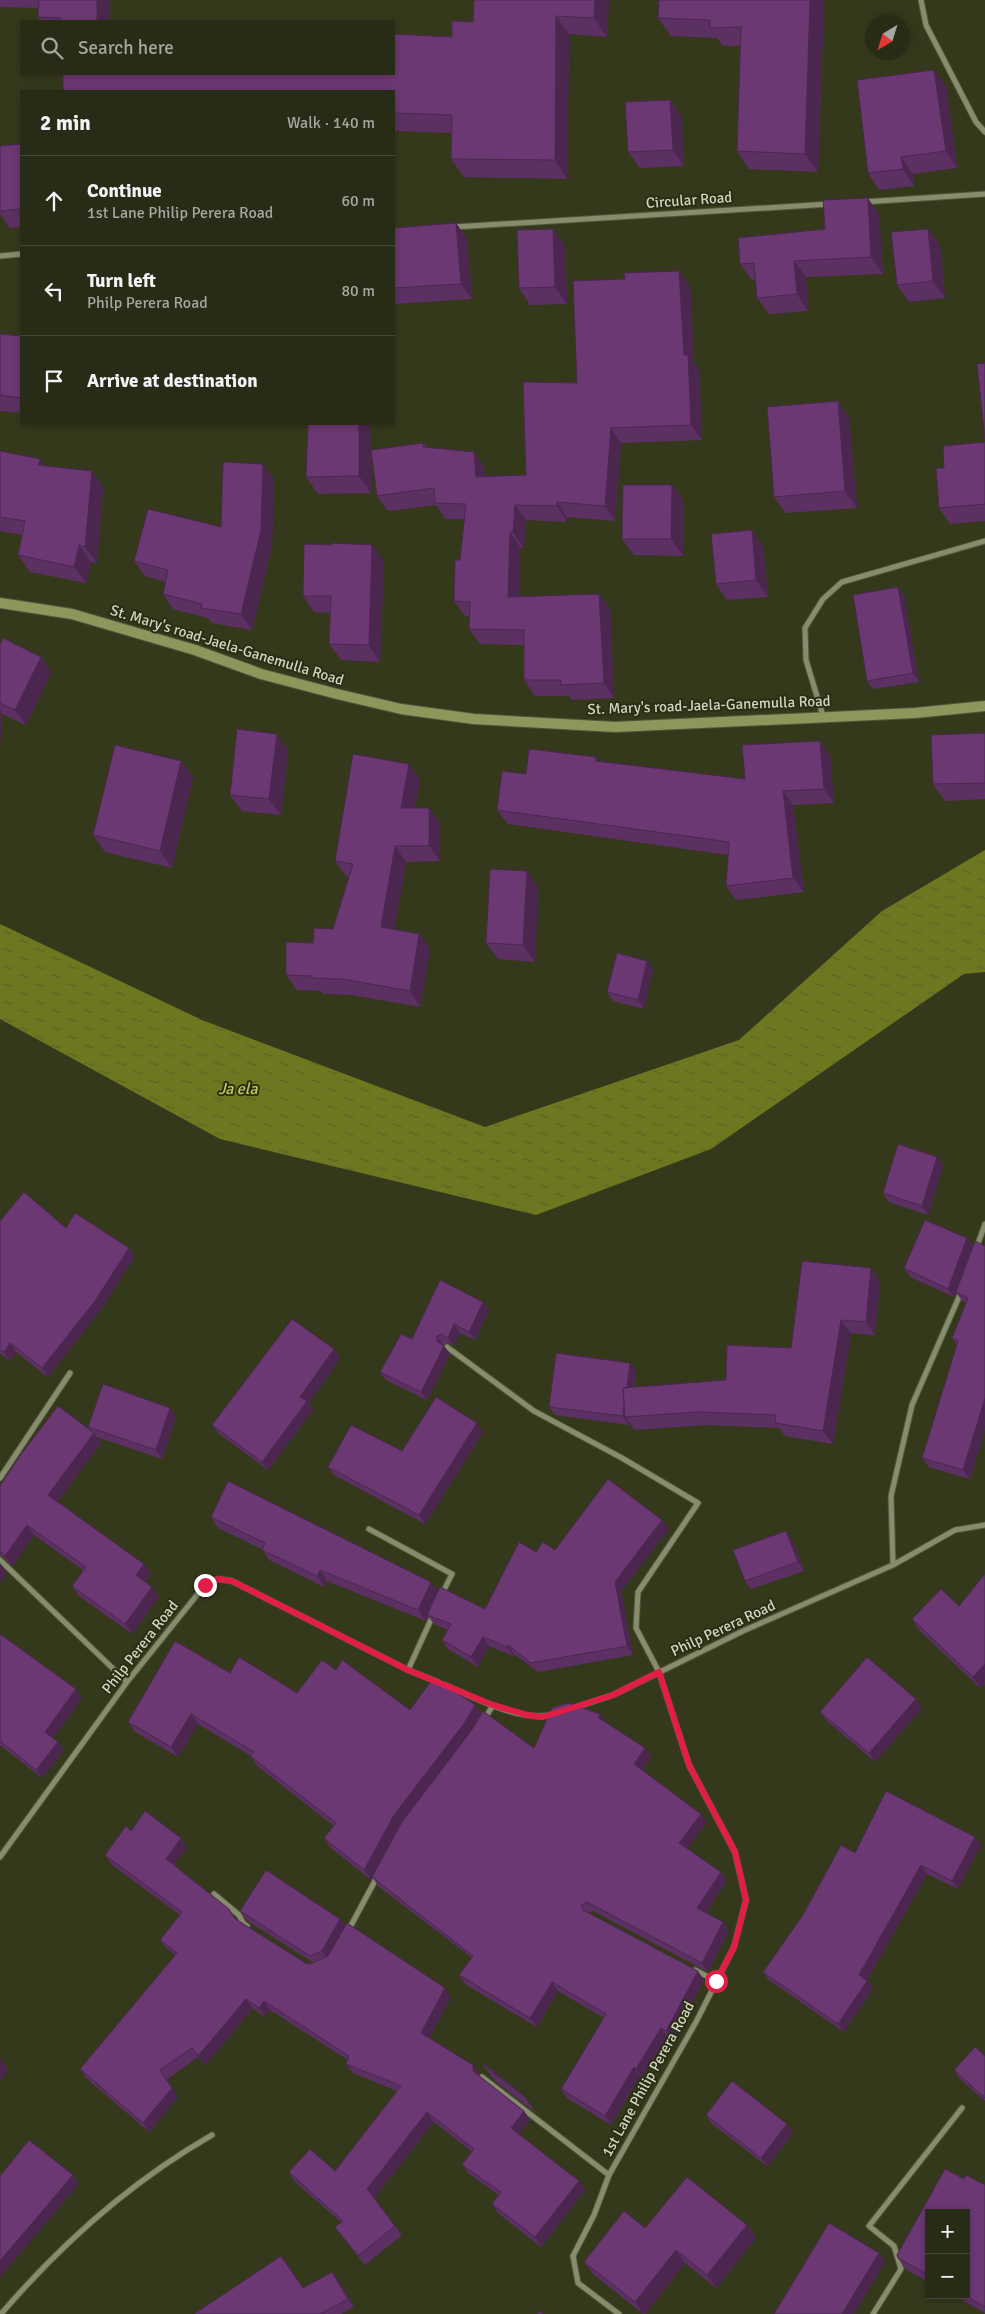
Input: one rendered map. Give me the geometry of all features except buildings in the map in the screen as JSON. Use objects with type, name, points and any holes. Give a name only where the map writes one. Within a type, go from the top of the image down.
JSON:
[{"type":"main road","name":"St. Mary's road-Jaela-Ganemulla Road","points":[[0,604],[72,614],[186,647],[261,674],[401,710],[474,720],[614,727],[915,713],[985,706]]},
{"type":"street","points":[[921,0],[926,25],[976,122],[985,132]]},
{"type":"street","points":[[857,202],[985,194]]},
{"type":"street","name":"Circular Road","points":[[443,228],[837,203]]},
{"type":"street","points":[[0,256],[20,254]]},
{"type":"street","points":[[823,716],[806,660],[806,628],[823,599],[842,582],[985,541]]},
{"type":"street","points":[[976,1252],[985,1224]]},
{"type":"street","points":[[893,1564],[891,1496],[912,1405],[966,1280]]},
{"type":"street","name":"1st Lane Philip Perera Road","points":[[447,1347],[534,1411],[622,1458],[698,1502],[638,1592],[636,1628],[659,1672],[689,1765],[735,1852],[746,1900],[734,1947],[696,2022],[609,2175],[594,2215],[573,2256],[578,2283],[619,2314]]},
{"type":"street","points":[[0,1478],[70,1373]]},
{"type":"street","name":"Philp Perera Road","points":[[569,1709],[613,1695],[743,1631],[893,1564],[955,1530],[985,1525]]},
{"type":"street","points":[[369,1529],[452,1574],[440,1600]]},
{"type":"street","points":[[0,1560],[127,1682]]},
{"type":"street","name":"Philp Perera Road","points":[[0,1857],[127,1682],[205,1585],[218,1579],[232,1581],[408,1670],[493,1705],[527,1715],[543,1717],[560,1712]]},
{"type":"street","points":[[408,1670],[436,1609]]},
{"type":"street","points":[[479,1729],[493,1705]]},
{"type":"street","points":[[344,1937],[382,1870]]},
{"type":"street","points":[[214,1894],[251,1928]]},
{"type":"street","points":[[691,1968],[716,1981]]},
{"type":"street","points":[[482,2077],[609,2175]]},
{"type":"street","points":[[873,2314],[901,2269],[894,2246],[869,2226],[962,2108]]},
{"type":"street","points":[[1,2314],[61,2248],[171,2158],[212,2135]]},
{"type":"water","name":"Ja ela","points":[[985,850],[985,972],[964,974],[711,1149],[536,1215],[220,1139],[0,1019],[0,924],[202,1020],[485,1127],[739,1040],[882,911]]},
{"type":"route","points":[[205,1585],[218,1579],[232,1581],[408,1670],[493,1705],[527,1715],[543,1717],[613,1695],[659,1672],[689,1765],[735,1852],[746,1900],[734,1947],[716,1981]]}]
